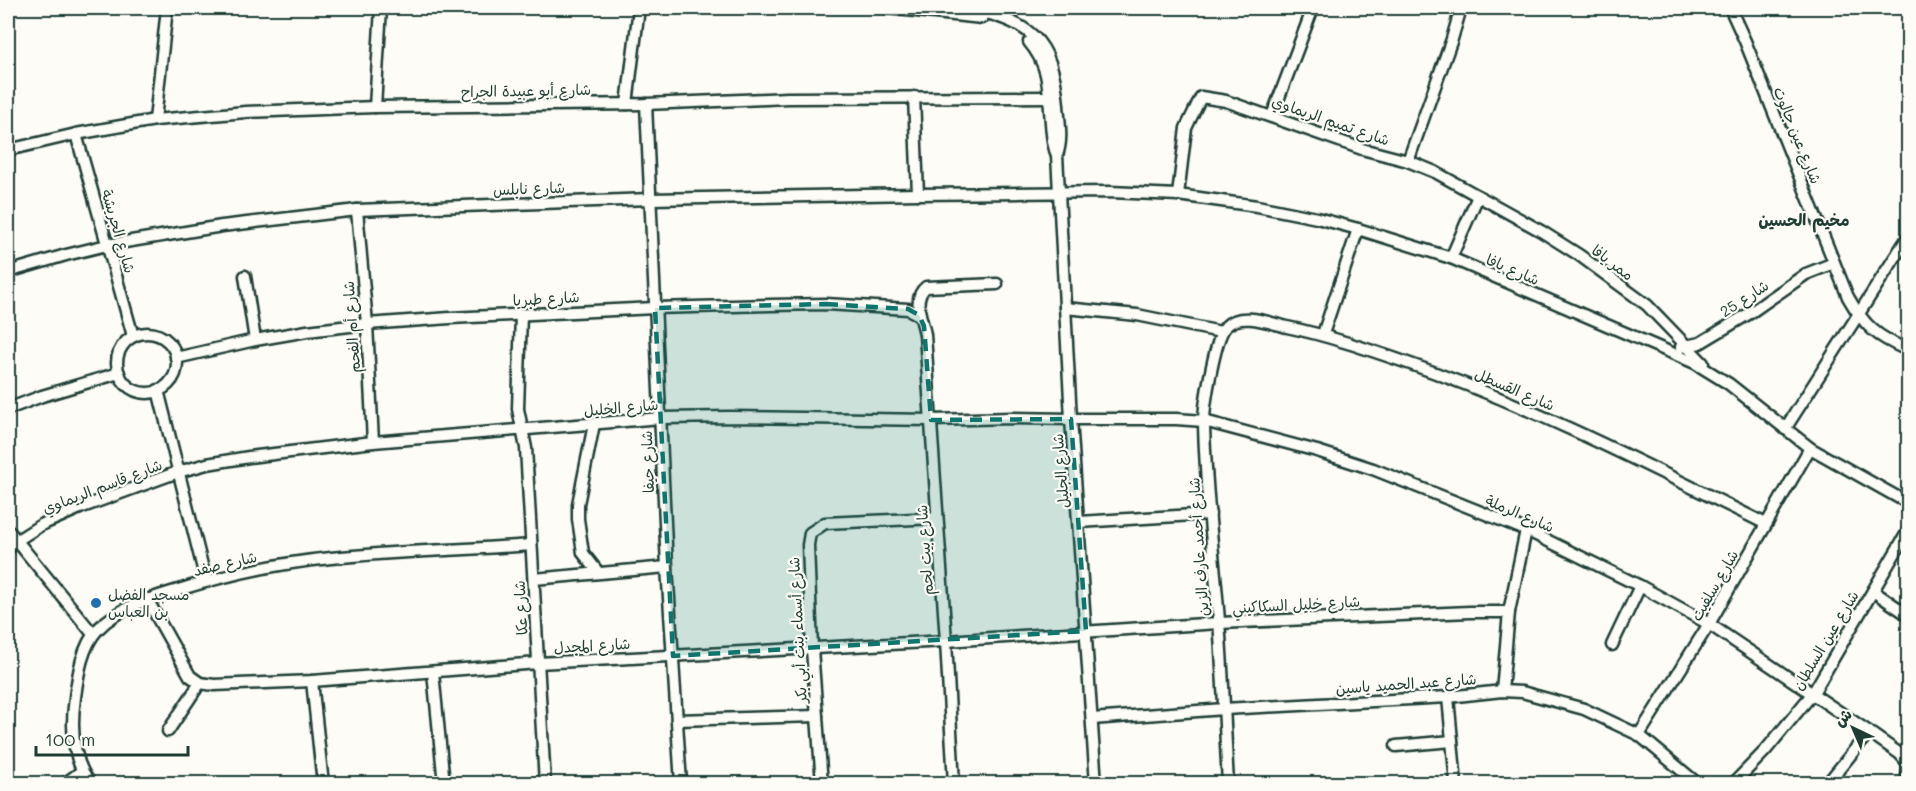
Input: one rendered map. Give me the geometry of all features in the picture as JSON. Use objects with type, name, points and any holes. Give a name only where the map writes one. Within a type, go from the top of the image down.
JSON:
[{"type":"street","points":[[154,120],[167,8]]},
{"type":"street","points":[[375,107],[381,8]]},
{"type":"street","points":[[627,104],[639,8]]},
{"type":"street","name":"شارع الجليل","points":[[888,8],[980,17],[1020,32],[1037,51],[1045,65],[1052,142],[1057,155]]},
{"type":"street","name":"شارع الجليل","points":[[967,8],[1002,17],[1022,27],[1045,48],[1055,75],[1060,130],[1057,155],[1071,420],[1096,783]]},
{"type":"street","points":[[1272,116],[1313,8]]},
{"type":"street","points":[[1408,161],[1461,8]]},
{"type":"street","name":"شارع عين جالوت","points":[[1730,8],[1834,263],[1858,316],[1874,332],[1908,350]]},
{"type":"street","points":[[914,97],[918,194]]},
{"type":"street","name":"شارع أبو عبيدة الجراح","points":[[8,150],[76,134],[154,120],[246,112],[375,107],[646,104],[788,98],[1049,97]]},
{"type":"street","name":"شارع تميم الريماوي","points":[[1178,195],[1186,128],[1201,97],[1226,101],[1362,149],[1408,161],[1435,172],[1478,196]]},
{"type":"street","name":"شارع حيفا","points":[[646,104],[667,567],[681,783]]},
{"type":"street","name":"شارع الجريشة","points":[[76,134],[133,336]]},
{"type":"street","name":"شارع يافا","points":[[1059,193],[1110,192],[1178,195],[1257,206],[1358,228],[1451,258],[1715,373],[1810,448],[1908,503]]},
{"type":"street","name":"شارع نابلس","points":[[8,272],[106,245],[222,226],[357,210],[650,199],[1059,193]]},
{"type":"street","points":[[1451,258],[1478,196]]},
{"type":"street","name":"ممر يافا","points":[[1478,196],[1540,231],[1647,305],[1685,346],[1715,373]]},
{"type":"street","name":"شارع أم الفحم","points":[[357,210],[367,324],[373,442]]},
{"type":"street","points":[[1323,334],[1358,228]]},
{"type":"street","points":[[1785,429],[1908,237]]},
{"type":"street","name":"شارع 25","points":[[1670,352],[1685,346],[1700,344],[1806,274],[1834,263]]},
{"type":"street","points":[[245,276],[255,340]]},
{"type":"street","points":[[920,315],[919,299],[921,291],[926,287],[997,284]]},
{"type":"street","name":"شارع طبريا","points":[[176,358],[255,340],[367,324],[521,314],[826,304],[908,309],[920,315]]},
{"type":"street","points":[[1065,308],[1127,313],[1221,333]]},
{"type":"street","name":"شارع عكا","points":[[521,314],[518,409],[526,448],[545,783]]},
{"type":"street","name":"شارع بيت لحم","points":[[920,315],[925,335],[954,783]]},
{"type":"street","name":"شارع القسطل","points":[[1221,333],[1232,321],[1238,319],[1257,320],[1323,334],[1465,384],[1612,447],[1766,524]]},
{"type":"street","points":[[142,333],[151,333],[168,341],[174,349],[176,358],[173,377],[167,385],[151,392],[135,390],[128,386],[118,373],[118,352],[127,340],[142,333]]},
{"type":"street","name":"شارع أحمد عارف الزين","points":[[1221,333],[1206,398],[1204,421],[1228,783]]},
{"type":"street","points":[[8,409],[118,373]]},
{"type":"street","points":[[158,390],[206,581]]},
{"type":"street","name":"شارع الخليل","points":[[178,472],[207,464],[249,457],[373,442],[661,418],[1071,420]]},
{"type":"street","name":"شارع الرملة","points":[[1071,420],[1204,421],[1373,468],[1526,531],[1640,586],[1709,624],[1869,732],[1900,754],[1908,763]]},
{"type":"street","points":[[594,424],[578,504],[578,519],[583,553],[598,572]]},
{"type":"street","name":"شارع سلفيت","points":[[1639,735],[1709,624],[1810,448]]},
{"type":"street","name":"شارع قاسم الريماوي","points":[[12,545],[41,525],[178,472]]},
{"type":"street","points":[[1079,522],[1210,514]]},
{"type":"street","name":"شارع أسماء بنت أبي بكر","points":[[822,783],[812,649],[808,544],[810,533],[825,523],[937,518]]},
{"type":"street","points":[[8,530],[12,545],[93,634]]},
{"type":"street","points":[[1502,692],[1509,612],[1526,531]]},
{"type":"street","name":"شارع عين السلطان","points":[[1733,783],[1777,738],[1813,693],[1908,531]]},
{"type":"street","name":"شارع صفد","points":[[91,783],[82,771],[76,755],[73,716],[82,661],[93,634],[114,616],[147,599],[206,581],[261,569],[330,558],[531,545]]},
{"type":"street","points":[[534,579],[667,567]]},
{"type":"street","points":[[1612,645],[1640,586]]},
{"type":"street","points":[[1873,591],[1908,615]]},
{"type":"street","points":[[147,599],[190,676],[200,683],[168,730]]},
{"type":"street","name":"شارع خليل السكاكيني","points":[[1086,631],[1219,622],[1509,612]]},
{"type":"street","name":"شارع المجدل","points":[[200,683],[214,685],[312,681],[538,663],[812,649],[1086,631]]},
{"type":"street","points":[[433,672],[444,783]]},
{"type":"street","points":[[312,681],[323,783]]},
{"type":"street","name":"شارع عبد الحميد ياسين","points":[[1092,719],[1522,692],[1584,709],[1639,735],[1698,783]]},
{"type":"street","points":[[1448,697],[1456,783]]},
{"type":"street","points":[[677,720],[817,716]]},
{"type":"street","points":[[1827,783],[1869,732]]},
{"type":"street","points":[[1396,746],[1452,741]]},
{"type":"street","points":[[1906,783],[1908,770]]},
{"type":"street","points":[[64,783],[82,771]]},
{"type":"highlighted area","points":[[826,304],[908,309],[919,315],[924,326],[931,420],[1071,419],[1086,631],[673,656],[655,308]]},
{"type":"place","name":"مسجد الفضل بن العباس","points":[[96,603]]},
{"type":"district","name":"مخيم الحسين","points":[[1804,219]]}]
